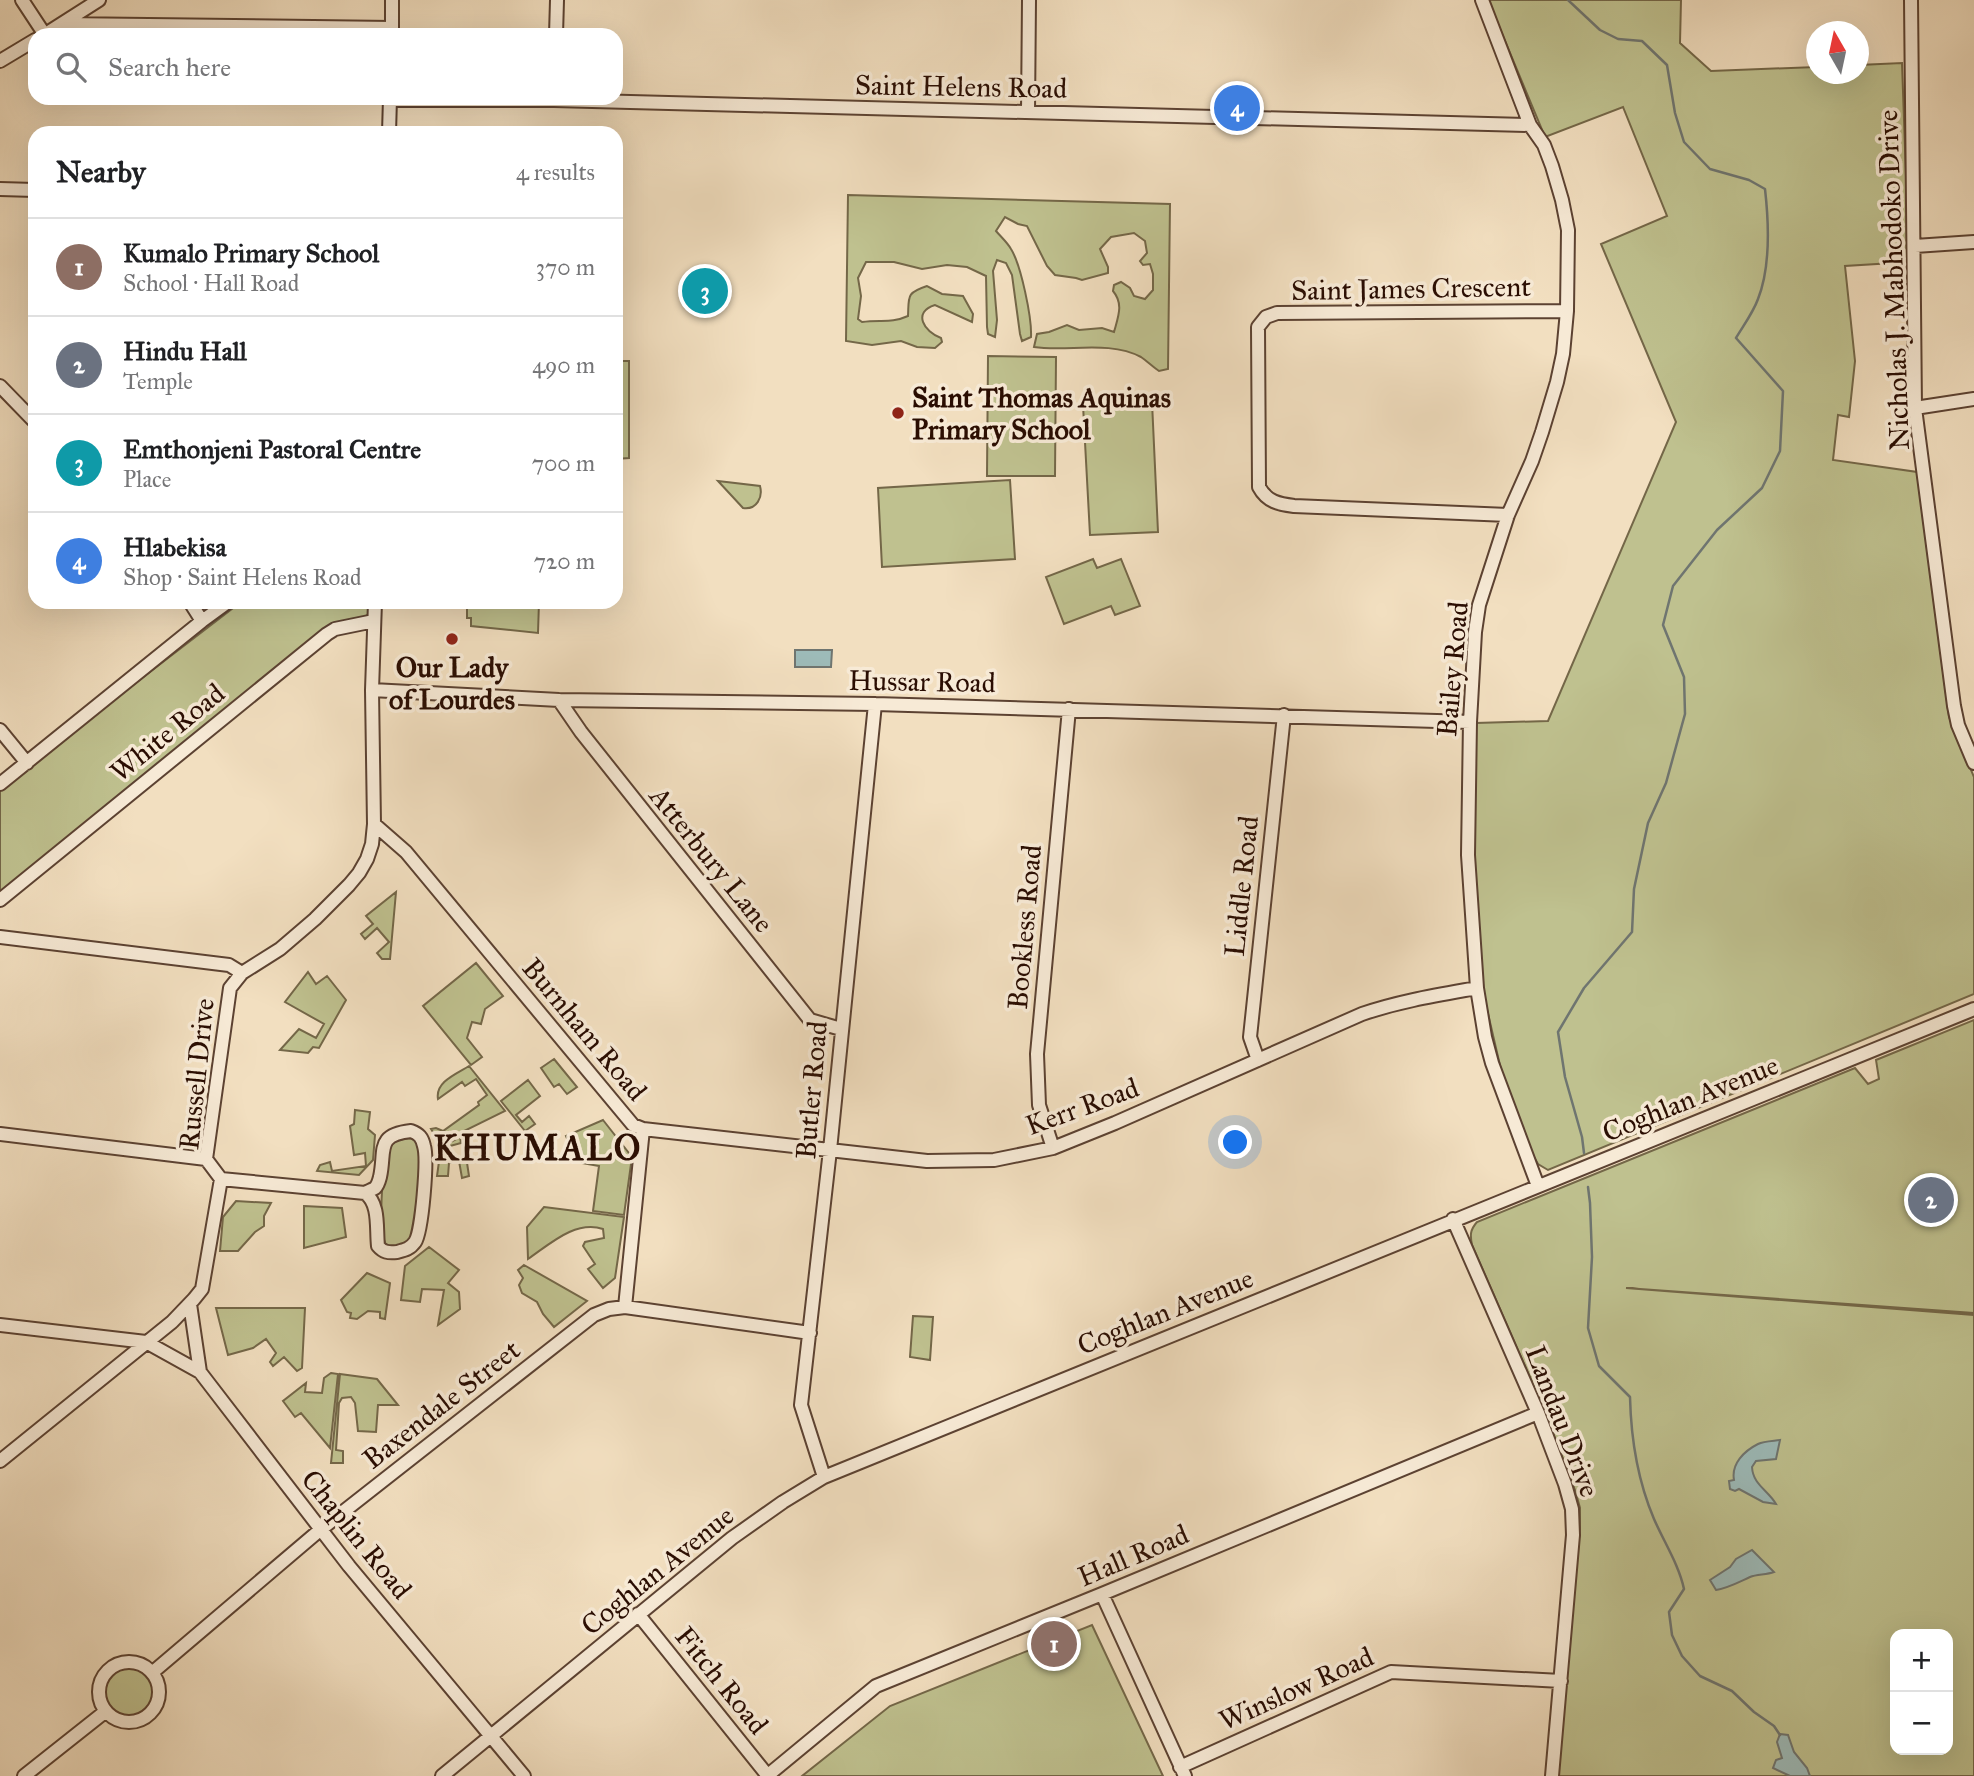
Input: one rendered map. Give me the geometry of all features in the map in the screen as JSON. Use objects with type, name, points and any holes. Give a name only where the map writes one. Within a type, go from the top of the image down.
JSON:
[{"type":"street","points":[[22,0],[40,28]]},
{"type":"street","points":[[55,28],[99,0]]},
{"type":"street","points":[[392,0],[392,28]]},
{"type":"street","points":[[556,28],[557,0]]},
{"type":"street","points":[[1028,112],[1030,0]]},
{"type":"street","name":"Bailey Road","points":[[1482,0],[1530,125],[1544,145],[1552,166],[1568,230],[1567,311],[1563,354],[1532,461],[1508,515],[1479,605],[1470,722],[1468,855],[1477,988],[1492,1063],[1538,1186]]},
{"type":"street","name":"Nicholas J. Mabhodoko Drive","points":[[1911,0],[1915,408],[1954,706],[1958,725],[1974,763]]},
{"type":"street","points":[[62,24],[227,28]]},
{"type":"street","points":[[0,61],[28,44]]},
{"type":"street","name":"Saint Helens Road","points":[[623,101],[1530,125]]},
{"type":"street","points":[[389,126],[390,105]]},
{"type":"street","points":[[0,189],[28,190]]},
{"type":"street","points":[[1915,246],[1974,242]]},
{"type":"street","name":"Saint James Crescent","points":[[1508,515],[1294,506],[1268,499],[1259,487],[1258,327],[1266,317],[1278,313],[1567,311]]},
{"type":"street","points":[[0,386],[28,415]]},
{"type":"street","points":[[1915,408],[1974,399]]},
{"type":"street","points":[[195,609],[202,621]]},
{"type":"street","points":[[0,784],[218,609]]},
{"type":"street","name":"Russell Drive","points":[[192,1302],[202,1289],[205,1277],[221,1179],[206,1159],[230,988],[242,973],[281,949],[349,885],[367,859],[372,844],[374,609]]},
{"type":"street","name":"White Road","points":[[0,900],[327,634],[335,629],[374,621]]},
{"type":"street","name":"Hussar Road","points":[[372,690],[559,699],[875,704],[1470,722]]},
{"type":"street","name":"Atterbury Lane","points":[[559,699],[580,732],[810,1020],[841,1029]]},
{"type":"street","name":"Butler Road","points":[[824,1477],[801,1405],[875,704]]},
{"type":"street","name":"Bookless Road","points":[[1053,1149],[1039,1105],[1037,1054],[1069,709]]},
{"type":"street","name":"Liddle Road","points":[[1258,1059],[1250,1037],[1284,715]]},
{"type":"street","points":[[0,730],[27,763]]},
{"type":"street","name":"Burnham Road","points":[[374,824],[406,852],[633,1125],[643,1129],[625,1307]]},
{"type":"street","points":[[0,937],[229,965],[242,973]]},
{"type":"street","name":"Kerr Road","points":[[643,1129],[927,1161],[994,1160],[1053,1149],[1386,1005],[1477,988]]},
{"type":"street","name":"Coghlan Avenue","points":[[442,1776],[732,1538],[824,1477],[1974,1009]]},
{"type":"street","points":[[221,1179],[365,1193],[375,1188],[379,1182],[384,1146],[391,1135],[411,1131],[418,1133],[426,1153],[421,1225],[413,1245],[406,1250],[390,1253],[380,1250],[375,1205],[365,1193]]},
{"type":"street","points":[[0,1134],[206,1159]]},
{"type":"street","name":"Landau Drive","points":[[1453,1219],[1538,1413],[1572,1509],[1573,1535],[1552,1776]]},
{"type":"street","points":[[0,1461],[172,1322],[192,1302]]},
{"type":"street","name":"Chaplin Road","points":[[192,1302],[200,1372],[320,1530],[524,1776]]},
{"type":"street","name":"Baxendale Street","points":[[153,1672],[320,1530],[580,1325],[609,1308],[625,1307],[810,1333]]},
{"type":"street","points":[[0,1325],[146,1342],[200,1372]]},
{"type":"street","name":"Hall Road","points":[[768,1776],[876,1686],[1538,1413]]},
{"type":"street","points":[[1102,1594],[1182,1772]]},
{"type":"street","name":"Fitch Road","points":[[638,1614],[768,1776]]},
{"type":"street","points":[[132,1661],[153,1672],[160,1695],[149,1715],[138,1721],[126,1722],[115,1719],[106,1711],[100,1701],[99,1689],[102,1678],[110,1668],[132,1661]]},
{"type":"street","name":"Winslow Road","points":[[1182,1772],[1391,1672],[1561,1681]]},
{"type":"street","points":[[24,1776],[106,1711]]},
{"type":"green space","points":[[1488,0],[1681,0],[1680,43],[1711,71],[1806,67],[1806,84],[1869,84],[1869,65],[1902,63],[1909,262],[1845,266],[1855,361],[1849,417],[1838,415],[1833,460],[1917,472],[1949,717],[1974,777],[1974,994],[1548,1170],[1538,1164],[1534,1157],[1505,1087],[1483,992],[1473,867],[1476,723],[1548,721],[1676,422],[1601,244],[1667,216],[1623,107],[1545,137]]},
{"type":"green space","points":[[848,195],[1170,204],[1168,369],[1159,371],[1141,357],[1116,349],[1034,347],[1037,334],[1067,325],[1079,330],[1102,328],[1114,332],[1119,306],[1113,291],[1114,285],[1121,282],[1130,288],[1134,296],[1145,299],[1153,290],[1150,264],[1143,265],[1140,261],[1147,253],[1145,241],[1134,233],[1111,237],[1100,249],[1108,273],[1082,280],[1055,275],[1047,266],[1027,226],[1005,217],[996,231],[1015,257],[1028,305],[1031,337],[1022,341],[1012,275],[1006,263],[997,260],[993,271],[997,320],[995,337],[988,334],[986,276],[967,267],[947,265],[922,269],[894,262],[866,262],[858,278],[861,296],[858,319],[862,322],[891,321],[908,316],[910,296],[927,286],[942,294],[963,296],[973,314],[972,322],[935,305],[928,308],[922,317],[926,327],[941,338],[942,342],[935,348],[917,347],[901,341],[872,345],[846,341]]},
{"type":"green space","points":[[988,356],[1056,357],[1055,476],[987,476]]},
{"type":"green space","points":[[623,361],[629,361],[629,458],[623,458]]},
{"type":"green space","points":[[1152,402],[1158,532],[1090,535],[1083,405]]},
{"type":"green space","points":[[1010,480],[1015,559],[882,567],[878,488]]},
{"type":"green space","points":[[718,481],[760,486],[760,498],[752,507],[743,508]]},
{"type":"green space","points":[[1093,559],[1097,568],[1121,559],[1140,606],[1115,615],[1111,606],[1064,624],[1046,577]]},
{"type":"green space","points":[[232,609],[369,609],[363,621],[335,626],[0,896],[0,787]]},
{"type":"green space","points":[[467,609],[539,609],[538,633],[471,626],[471,618],[467,618]]},
{"type":"green space","points":[[396,892],[390,959],[382,959],[377,953],[389,942],[377,928],[365,939],[361,934],[373,924],[366,916]]},
{"type":"green space","points":[[476,963],[503,996],[485,1009],[481,1024],[472,1022],[467,1038],[482,1057],[471,1065],[423,1006]]},
{"type":"green space","points":[[308,972],[316,984],[327,976],[346,1000],[319,1048],[313,1047],[308,1053],[280,1050],[299,1029],[316,1038],[324,1024],[285,1002]]},
{"type":"green space","points":[[1974,1020],[1974,1313],[1626,1288],[1974,1315],[1974,1776],[1555,1776],[1580,1508],[1544,1410],[1472,1245],[1472,1230],[1477,1222],[1855,1068],[1868,1084],[1879,1079],[1876,1060]]},
{"type":"green space","points":[[554,1059],[577,1087],[567,1094],[559,1084],[554,1087],[541,1068]]},
{"type":"green space","points":[[469,1066],[505,1111],[440,1143],[431,1129],[443,1131],[479,1105],[478,1102],[487,1095],[476,1079],[465,1086],[462,1082],[438,1099],[443,1083]]},
{"type":"green space","points":[[528,1080],[540,1096],[516,1115],[522,1122],[529,1116],[535,1124],[525,1131],[501,1101]]},
{"type":"green space","points":[[355,1110],[370,1112],[368,1129],[375,1135],[373,1160],[359,1175],[317,1171],[320,1165],[330,1162],[332,1171],[366,1166],[365,1153],[354,1155],[350,1126],[354,1124]]},
{"type":"green space","points":[[603,1120],[632,1157],[624,1215],[593,1211],[599,1166],[577,1162],[566,1136]]},
{"type":"green space","points":[[460,1137],[461,1143],[450,1146],[452,1157],[466,1156],[469,1176],[462,1178],[459,1161],[449,1163],[448,1176],[437,1176],[441,1147]]},
{"type":"green space","points":[[413,1138],[423,1157],[412,1241],[398,1247],[387,1246],[381,1214],[386,1157],[393,1143]]},
{"type":"green space","points":[[236,1201],[271,1203],[264,1216],[264,1226],[238,1251],[220,1251],[223,1217]]},
{"type":"green space","points":[[304,1206],[342,1208],[346,1237],[304,1248]]},
{"type":"green space","points":[[544,1207],[624,1217],[615,1278],[603,1288],[588,1269],[595,1264],[583,1246],[585,1242],[604,1238],[603,1229],[583,1228],[563,1235],[528,1259],[527,1227]]},
{"type":"green space","points":[[429,1247],[459,1270],[448,1283],[459,1292],[460,1309],[438,1325],[444,1290],[422,1289],[420,1302],[401,1300],[405,1266]]},
{"type":"green space","points":[[524,1265],[587,1301],[554,1327],[537,1302],[522,1293],[519,1285],[523,1278],[518,1270]]},
{"type":"green space","points":[[367,1273],[390,1283],[385,1319],[380,1318],[380,1312],[368,1311],[357,1319],[350,1318],[351,1313],[347,1312],[341,1300]]},
{"type":"green space","points":[[216,1308],[305,1308],[302,1368],[297,1371],[284,1357],[273,1366],[270,1362],[276,1353],[266,1339],[253,1348],[228,1355]]},
{"type":"green space","points":[[913,1316],[933,1317],[930,1360],[910,1357]]},
{"type":"green space","points":[[331,1373],[338,1374],[330,1448],[301,1413],[295,1417],[283,1401],[306,1383],[305,1392],[322,1393],[324,1378]]},
{"type":"green space","points":[[340,1374],[377,1379],[398,1405],[378,1405],[376,1432],[358,1431],[355,1403],[351,1397],[342,1398],[339,1403],[336,1450],[343,1451],[343,1463],[331,1463]]},
{"type":"green space","points":[[1092,1625],[1163,1776],[802,1776],[890,1706]]},
{"type":"green space","points":[[129,1662],[146,1667],[154,1675],[159,1692],[154,1709],[146,1717],[129,1722],[112,1717],[104,1709],[99,1692],[104,1675],[112,1667]]},
{"type":"water","points":[[795,650],[832,650],[831,667],[795,667]]},
{"type":"water","points":[[1780,1440],[1776,1459],[1756,1461],[1752,1467],[1758,1483],[1776,1504],[1763,1502],[1739,1489],[1730,1489],[1729,1481],[1734,1480],[1737,1463],[1743,1454],[1760,1443]]},
{"type":"water","points":[[1752,1550],[1774,1572],[1753,1576],[1716,1590],[1710,1580]]},
{"type":"water","points":[[1780,1734],[1788,1735],[1794,1752],[1810,1776],[1790,1776],[1773,1768],[1776,1760],[1782,1758],[1777,1742]]},
{"type":"waterway","points":[[1568,0],[1600,30],[1618,39],[1642,41],[1667,65],[1675,113],[1684,142],[1710,169],[1749,180],[1765,189],[1768,230],[1765,273],[1756,304],[1736,338],[1783,391],[1780,451],[1762,488],[1717,530],[1673,586],[1663,625],[1684,677],[1685,714],[1666,783],[1648,823],[1634,889],[1632,932],[1584,988],[1558,1032],[1565,1077],[1584,1153]]},
{"type":"waterway","points":[[1588,1187],[1592,1257],[1588,1328],[1599,1366],[1630,1397],[1634,1444],[1643,1489],[1682,1580],[1684,1589],[1669,1612],[1672,1635],[1682,1656],[1700,1676],[1732,1691],[1774,1726],[1780,1735]]},
{"type":"place","name":"Hlabekisa","points":[[1237,108]]},
{"type":"place","name":"Emthonjeni Pastoral Centre","points":[[705,291]]},
{"type":"place","name":"Saint Thomas Aquinas Primary School","points":[[898,413]]},
{"type":"place","name":"Our Lady of Lourdes","points":[[452,639]]},
{"type":"place","name":"Hindu Hall","points":[[1931,1200]]},
{"type":"place","name":"Kumalo Primary School","points":[[1054,1644]]},
{"type":"district","name":"KHUMALO","points":[[538,1148]]}]
